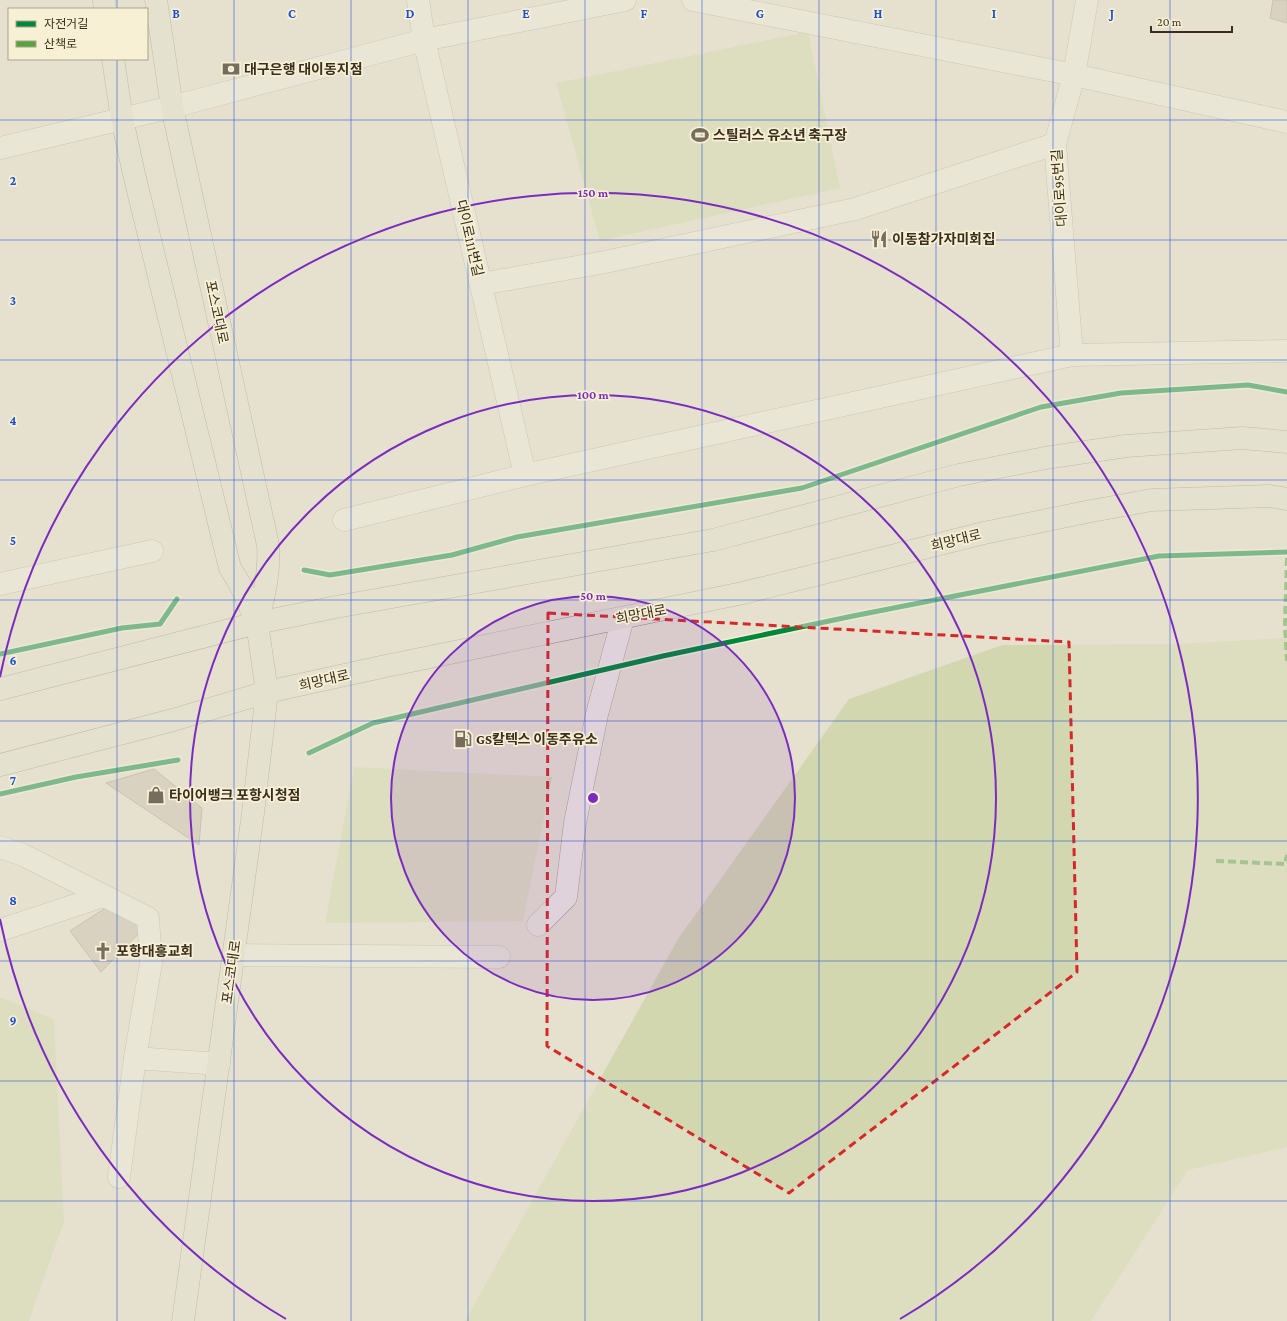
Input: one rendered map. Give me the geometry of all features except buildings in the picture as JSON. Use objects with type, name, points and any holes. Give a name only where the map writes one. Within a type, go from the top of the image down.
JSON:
[{"type":"main road","name":"포스코대로","points":[[156,0],[172,107],[268,545],[269,559],[267,584],[257,623]]},
{"type":"main road","name":"포스코대로","points":[[113,60],[122,119],[230,568],[240,584],[257,623],[267,692],[254,813],[183,1321]]},
{"type":"main road","points":[[0,689],[257,623],[321,610],[713,540],[959,474],[1045,458],[1126,446],[1243,438],[1287,442]]},
{"type":"main road","name":"희망대로","points":[[0,765],[173,720],[267,692],[386,666],[743,593],[984,533],[1152,500],[1270,496],[1287,499]]},
{"type":"street","name":"대이로111번길","points":[[418,0],[424,40],[525,476]]},
{"type":"street","points":[[0,148],[172,107],[424,40],[625,0]]},
{"type":"street","points":[[693,0],[1074,75],[1287,122]]},
{"type":"street","name":"대이로95번길","points":[[1072,355],[1055,144],[1074,75],[1087,0]]},
{"type":"street","points":[[481,284],[605,262],[855,209],[1055,144]]},
{"type":"street","points":[[344,520],[525,476],[1072,355],[1287,350]]},
{"type":"street","points":[[0,584],[152,550]]},
{"type":"street","points":[[538,925],[566,896],[576,823],[596,721],[623,618]]},
{"type":"street","points":[[0,847],[23,855],[148,918],[151,963],[135,1058],[119,1177]]},
{"type":"street","points":[[0,930],[103,896]]},
{"type":"street","points":[[234,955],[499,957]]},
{"type":"street","points":[[135,1058],[219,1064]]},
{"type":"highlighted area","points":[[548,613],[1069,642],[1077,972],[789,1193],[547,1046]]},
{"type":"green space","name":"스틸러스 유소년 축구장","points":[[808,32],[840,188],[600,241],[556,83]]},
{"type":"green space","points":[[1287,638],[1287,1147],[1188,1170],[1091,1321],[465,1321],[678,939],[849,699],[1002,645],[1179,644]]},
{"type":"green space","points":[[354,767],[552,777],[523,921],[325,923]]},
{"type":"green space","points":[[0,997],[54,1019],[64,1221],[29,1321],[0,1321]]},
{"type":"marked path","points":[[1287,558],[1285,625],[1287,661]]},
{"type":"marked path","points":[[1216,861],[1285,864],[1287,855]]},
{"type":"cycle path","points":[[304,570],[330,575],[452,555],[517,537],[802,488],[1041,407],[1121,393],[1248,385],[1287,392]]},
{"type":"cycle path","points":[[309,753],[373,723],[663,656],[853,616],[1159,556],[1287,552]]},
{"type":"cycle path","points":[[0,654],[122,628],[160,624],[177,599]]},
{"type":"cycle path","points":[[0,794],[76,777],[178,760]]},
{"type":"place","name":"대구은행 대이동지점","points":[[231,69]]},
{"type":"place","name":"스틸러스 유소년 축구장","points":[[700,135]]},
{"type":"place","name":"이동참가자미회집","points":[[879,239]]},
{"type":"place","name":"GS칼텍스 이동주유소","points":[[463,739]]},
{"type":"place","name":"타이어뱅크 포항시청점","points":[[156,795]]},
{"type":"place","name":"포항대흥교회","points":[[103,951]]}]
